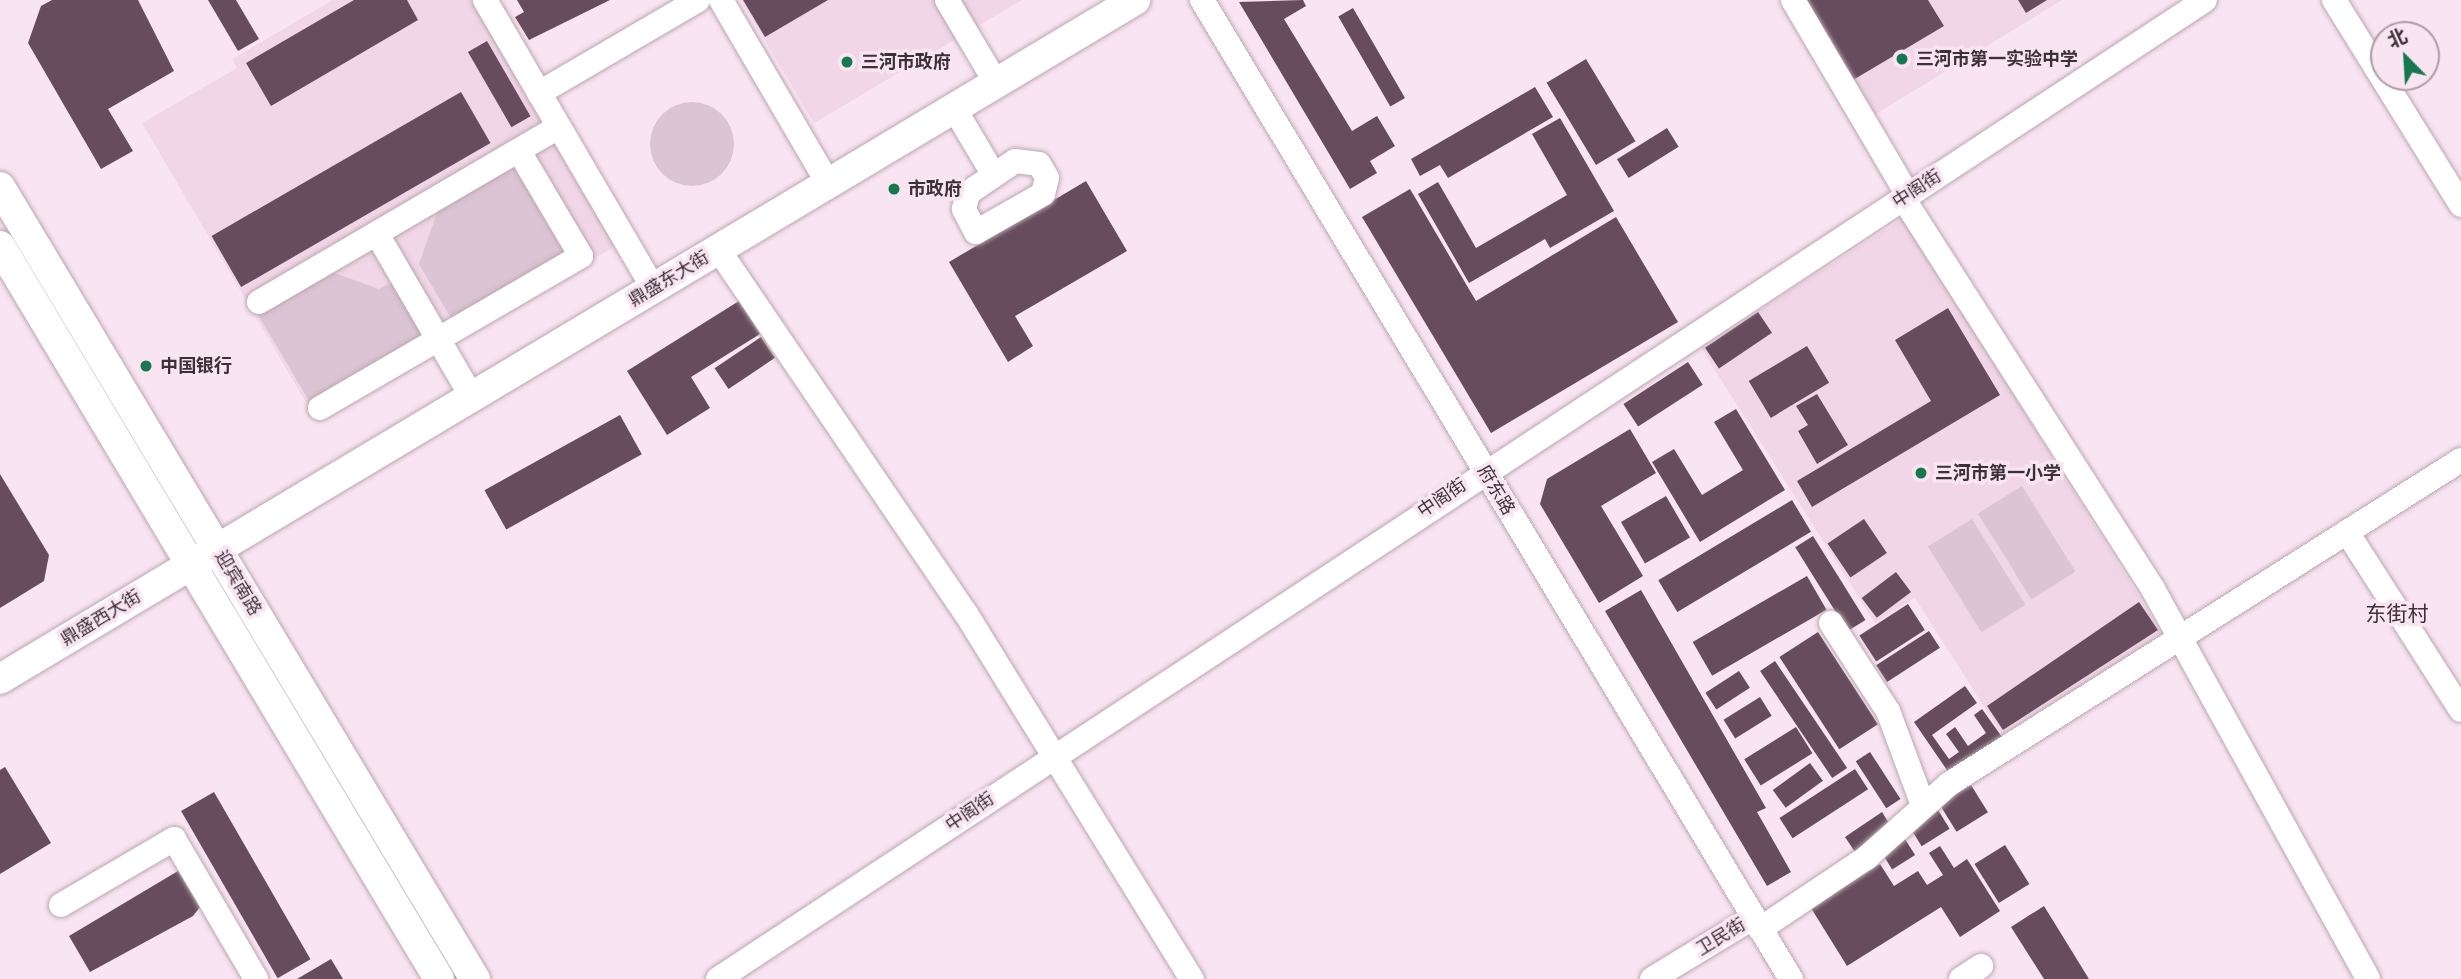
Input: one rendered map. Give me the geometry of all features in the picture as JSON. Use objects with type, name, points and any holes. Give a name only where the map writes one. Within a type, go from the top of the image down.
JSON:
[{"type":"main road","name":"鼎盛东大街","points":[[204,557],[1135,0]]},
{"type":"main road","name":"迎宾南路","points":[[0,187],[439,979]]},
{"type":"main road","name":"迎宾南路","points":[[0,246],[475,979]]},
{"type":"main road","name":"鼎盛西大街","points":[[0,679],[204,557]]},
{"type":"street","points":[[485,0],[653,288]]},
{"type":"street","points":[[539,93],[698,0]]},
{"type":"street","points":[[721,0],[828,183]]},
{"type":"street","points":[[947,0],[996,83]]},
{"type":"street","name":"府东路","points":[[1202,0],[1791,979]]},
{"type":"street","points":[[1793,0],[1905,196],[2180,637],[2368,979]]},
{"type":"street","name":"中阁街","points":[[718,979],[1485,470],[2205,0]]},
{"type":"street","points":[[2334,0],[2461,205]]},
{"type":"street","points":[[954,108],[992,172]]},
{"type":"street","points":[[259,302],[559,127]]},
{"type":"street","points":[[320,408],[581,256],[519,151]]},
{"type":"street","points":[[377,234],[472,397]]},
{"type":"street","points":[[718,249],[965,612],[1192,979]]},
{"type":"street","name":"卫民街","points":[[1652,979],[1757,923],[1866,858],[1923,805],[2180,637],[2461,460]]},
{"type":"street","points":[[2347,532],[2453,680],[2461,710]]},
{"type":"street","points":[[1831,622],[1888,711],[1923,805]]},
{"type":"street","points":[[61,905],[174,839],[256,979]]},
{"type":"shaded area","points":[[333,0],[474,0],[617,245],[317,421],[142,123],[237,68],[232,59]]},
{"type":"shaded area","name":"三河市政府","points":[[741,0],[1022,0],[814,123]]},
{"type":"shaded area","name":"三河市第一实验中学","points":[[1802,0],[2062,0],[1871,117]]},
{"type":"shaded area","points":[[692,102],[708,105],[722,114],[731,128],[734,144],[731,160],[722,174],[708,183],[692,186],[676,183],[662,174],[653,160],[650,144],[653,128],[662,114],[676,105]]},
{"type":"shaded area","points":[[511,162],[564,253],[451,318],[419,264],[438,210]]},
{"type":"shaded area","name":"三河市第一小学","points":[[1903,218],[2163,635],[2002,735],[1915,598],[1875,623],[1701,348]]},
{"type":"shaded area","points":[[329,271],[379,289],[392,282],[422,335],[309,401],[257,313]]},
{"type":"shaded area","points":[[2022,486],[2076,572],[2031,599],[1978,514]]},
{"type":"shaded area","points":[[1972,519],[2026,605],[1981,632],[1928,547]]},
{"type":"building","points":[[52,0],[138,0],[174,71],[108,109],[133,151],[101,169],[28,43],[41,6]]},
{"type":"building","points":[[208,0],[236,0],[259,39],[238,51]]},
{"type":"building","points":[[354,0],[407,0],[418,20],[271,106],[246,63]]},
{"type":"building","points":[[517,0],[610,0],[529,40],[515,17],[524,12]]},
{"type":"building","points":[[743,0],[828,0],[765,37]]},
{"type":"building","points":[[1303,0],[1306,6],[1284,19],[1352,131],[1377,116],[1395,146],[1370,161],[1377,173],[1350,189],[1239,2]]},
{"type":"building","points":[[1806,0],[1928,0],[1944,26],[1853,80]]},
{"type":"building","points":[[2018,0],[2047,0],[2026,13]]},
{"type":"building","points":[[1353,8],[1405,98],[1390,107],[1338,16]]},
{"type":"building","points":[[487,41],[530,116],[511,127],[468,52]]},
{"type":"building","points":[[1586,59],[1635,141],[1596,165],[1547,83]]},
{"type":"building","points":[[1535,87],[1553,117],[1448,178],[1440,165],[1420,176],[1411,159]]},
{"type":"building","points":[[461,92],[490,143],[241,287],[212,236]]},
{"type":"building","points":[[1560,118],[1614,211],[1550,248],[1545,239],[1469,283],[1418,194],[1438,182],[1476,248],[1567,195],[1532,134]]},
{"type":"building","points":[[1667,128],[1679,147],[1629,178],[1617,159]]},
{"type":"building","points":[[1086,181],[1127,251],[1015,316],[1033,346],[1008,362],[949,262]]},
{"type":"building","points":[[1410,189],[1476,301],[1616,217],[1678,322],[1491,433],[1362,217]]},
{"type":"building","points":[[739,301],[760,334],[691,377],[710,408],[667,435],[627,371]]},
{"type":"building","points":[[1948,308],[2000,395],[1812,507],[1797,481],[1931,401],[1895,340]]},
{"type":"building","points":[[1758,312],[1772,333],[1719,369],[1705,348]]},
{"type":"building","points":[[761,337],[775,358],[729,389],[715,368]]},
{"type":"building","points":[[1807,346],[1829,383],[1771,418],[1749,381]]},
{"type":"building","points":[[1688,362],[1703,385],[1638,427],[1623,404]]},
{"type":"building","points":[[1817,394],[1848,445],[1817,464],[1798,431],[1808,425],[1796,406]]},
{"type":"building","points":[[1736,409],[1785,490],[1700,542],[1652,462],[1674,449],[1702,495],[1743,470],[1714,422]]},
{"type":"building","points":[[620,415],[642,454],[506,530],[484,490]]},
{"type":"building","points":[[1630,429],[1656,473],[1601,506],[1643,576],[1599,603],[1540,504],[1547,479]]},
{"type":"building","points":[[0,474],[49,555],[44,581],[0,608]]},
{"type":"building","points":[[1666,496],[1690,538],[1645,564],[1621,522]]},
{"type":"building","points":[[1792,500],[1811,532],[1677,612],[1658,580]]},
{"type":"building","points":[[1864,519],[1887,553],[1850,578],[1828,544]]},
{"type":"building","points":[[1813,536],[1865,620],[1848,631],[1795,547]]},
{"type":"building","points":[[1896,572],[1911,592],[1877,618],[1862,598]]},
{"type":"building","points":[[1807,576],[1826,610],[1712,676],[1693,642]]},
{"type":"building","points":[[1641,590],[1766,808],[1757,812],[1791,872],[1767,886],[1605,611]]},
{"type":"building","points":[[2139,602],[2158,630],[2003,730],[1987,706]]},
{"type":"building","points":[[1908,604],[1925,630],[1876,662],[1859,636]]},
{"type":"building","points":[[1929,631],[1940,648],[1887,682],[1876,665]]},
{"type":"building","points":[[1818,632],[1878,724],[1839,749],[1779,657]]},
{"type":"building","points":[[1775,661],[1847,768],[1832,778],[1760,671]]},
{"type":"building","points":[[1739,671],[1750,688],[1716,710],[1705,693]]},
{"type":"building","points":[[1965,686],[1977,703],[1932,735],[1949,759],[1959,752],[1946,734],[1955,727],[1968,746],[1986,733],[1974,715],[1982,709],[2002,737],[1949,773],[1914,722]]},
{"type":"building","points":[[1760,697],[1772,716],[1735,738],[1724,720]]},
{"type":"building","points":[[1796,727],[1812,753],[1761,786],[1744,759]]},
{"type":"building","points":[[1870,752],[1900,799],[1886,808],[1856,761]]},
{"type":"building","points":[[1810,763],[1823,781],[1786,808],[1773,790]]},
{"type":"building","points":[[5,767],[51,843],[0,874],[0,770]]},
{"type":"building","points":[[1855,769],[1868,789],[1793,838],[1780,818]]},
{"type":"building","points":[[1971,785],[1988,812],[1957,832],[1940,805]]},
{"type":"building","points":[[214,792],[311,959],[278,978],[181,811]]},
{"type":"building","points":[[1938,810],[1950,829],[1922,846],[1910,827]]},
{"type":"building","points":[[1882,812],[1890,825],[1855,852],[1845,837]]},
{"type":"building","points":[[1905,839],[1915,855],[1892,869],[1882,853]]},
{"type":"building","points":[[2005,845],[2029,884],[1999,903],[1974,864]]},
{"type":"building","points":[[1940,846],[1954,868],[1967,859],[2000,911],[1960,937],[1941,907],[1847,966],[1811,908],[1880,864],[1894,886],[1918,871],[1927,885],[1943,875],[1929,853]]},
{"type":"building","points":[[178,871],[200,907],[193,916],[90,972],[69,936]]},
{"type":"building","points":[[2044,906],[2089,979],[2044,979],[2011,927]]},
{"type":"building","points":[[331,959],[343,979],[297,979]]},
{"type":"place","name":"三河市第一实验中学","points":[[1902,59]]},
{"type":"place","name":"三河市政府","points":[[847,62]]},
{"type":"place","name":"市政府","points":[[894,189]]},
{"type":"place","name":"中国银行","points":[[146,366]]},
{"type":"place","name":"三河市第一小学","points":[[1921,473]]},
{"type":"district","name":"东街村","points":[[2397,615]]}]
